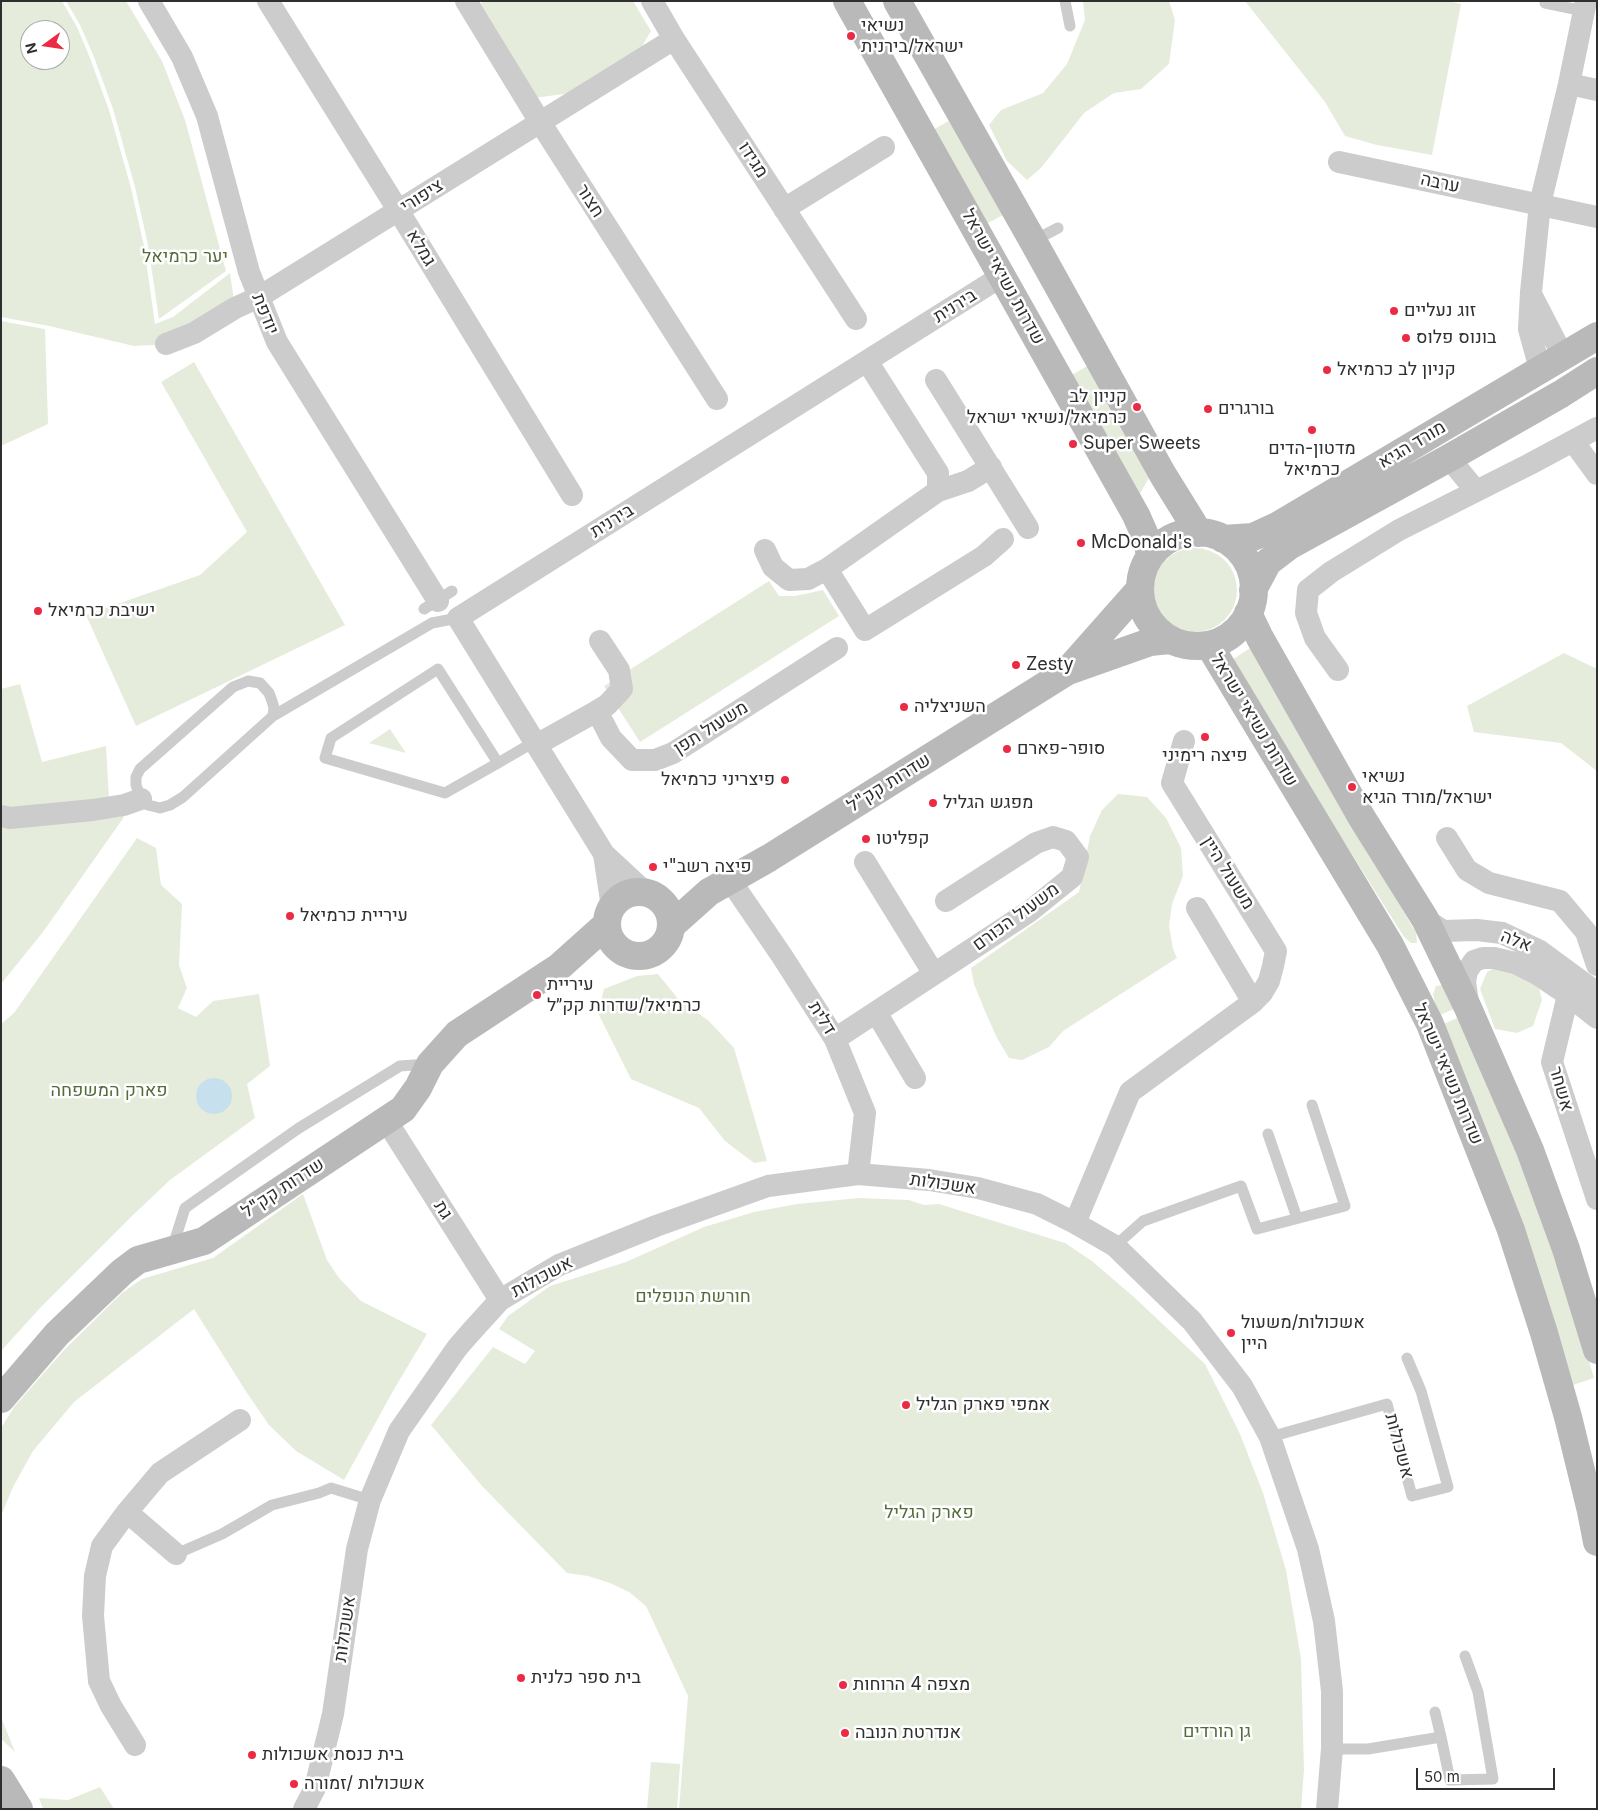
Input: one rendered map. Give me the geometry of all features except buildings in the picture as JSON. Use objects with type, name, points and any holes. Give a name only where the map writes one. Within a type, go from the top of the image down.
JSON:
[{"type":"main road","name":"שדרות נשיאי ישראל","points":[[847,1],[1136,515],[1147,540],[1150,556]]},
{"type":"main road","points":[[897,1],[1163,474],[1211,536],[1242,555],[1248,566],[1252,578],[1251,602],[1260,638],[1362,818],[1425,919],[1468,1008],[1530,1150],[1566,1250],[1597,1350]]},
{"type":"main road","name":"מורד הגיא","points":[[1211,536],[1253,537],[1277,526],[1597,336]]},
{"type":"main road","points":[[1551,363],[1561,394]]},
{"type":"main road","name":"מורד הגיא","points":[[1251,602],[1268,562],[1288,546],[1449,458],[1561,394],[1597,371]]},
{"type":"main road","points":[[1211,536],[1185,534],[1172,538],[1150,556],[1142,572],[1140,589],[1142,606],[1150,622],[1170,640],[1182,645],[1209,645],[1222,641],[1232,634],[1241,624],[1251,602]]},
{"type":"main road","points":[[1068,671],[1140,589]]},
{"type":"main road","points":[[1068,671],[1150,642],[1170,640]]},
{"type":"main road","name":"שדרות נשיאי ישראל","points":[[1209,645],[1390,945],[1430,1024],[1511,1230],[1568,1417],[1597,1542]]},
{"type":"main road","name":"שדרות קק\"ל","points":[[720,886],[769,858],[1068,671]]},
{"type":"main road","points":[[559,967],[609,916],[624,896],[632,892],[679,896],[720,886]]},
{"type":"main road","points":[[671,926],[720,886]]},
{"type":"main road","points":[[609,916],[609,937],[615,946],[632,956],[652,954],[667,941],[671,926],[667,907],[650,894]]},
{"type":"main road","points":[[559,967],[602,954],[623,952]]},
{"type":"main road","name":"שדרות קק\"ל","points":[[1,1399],[57,1334],[122,1272],[138,1260],[204,1241],[403,1109],[418,1088],[430,1064],[457,1034],[559,967]]},
{"type":"main road","points":[[1,1780],[19,1809]]},
{"type":"street","name":"יודפת","points":[[149,1],[182,57],[207,116],[249,272],[277,342],[438,600]]},
{"type":"street","name":"גמלא","points":[[268,1],[572,496]]},
{"type":"street","name":"חצור","points":[[466,1],[540,122],[717,399]]},
{"type":"street","name":"מגידו","points":[[652,1],[674,39],[856,319]]},
{"type":"street","points":[[1551,363],[1531,292],[1540,204],[1569,84],[1585,6]]},
{"type":"street","name":"ציפורי","points":[[166,344],[194,333],[235,308],[259,297],[674,39]]},
{"type":"street","points":[[1569,84],[1597,90]]},
{"type":"street","points":[[784,209],[884,147]]},
{"type":"street","name":"ערבה","points":[[1339,162],[1597,217]]},
{"type":"street","name":"בירנית","points":[[458,618],[1002,276]]},
{"type":"street","points":[[867,361],[938,473],[938,491]]},
{"type":"street","points":[[936,380],[1028,528]]},
{"type":"street","points":[[1338,670],[1315,638],[1306,613],[1308,590],[1331,572],[1399,530],[1597,428]]},
{"type":"street","points":[[1572,441],[1597,474]]},
{"type":"street","points":[[1449,458],[1476,491]]},
{"type":"street","points":[[766,550],[773,567],[790,580],[808,579],[827,568],[938,491],[968,481],[991,467]]},
{"type":"street","points":[[827,568],[865,630],[984,556],[1003,539]]},
{"type":"street","points":[[458,618],[604,854],[650,894]]},
{"type":"street","points":[[535,743],[607,705],[622,689],[620,670],[600,641]]},
{"type":"street","name":"משעול תפן","points":[[597,711],[611,738],[632,760],[655,760],[673,753],[837,648]]},
{"type":"street","name":"משעול היין","points":[[1075,1223],[1130,1092],[1253,1002],[1262,993],[1269,981],[1276,951],[1172,783],[1184,741]]},
{"type":"street","points":[[1,816],[10,818],[93,810],[124,805],[141,799]]},
{"type":"street","name":"משעול הכורם","points":[[835,1039],[1030,911],[1072,876],[1078,856],[1066,841],[1053,837],[1036,843],[946,901]]},
{"type":"street","points":[[1447,838],[1467,870],[1489,883],[1560,901],[1586,932],[1597,965]]},
{"type":"street","points":[[604,854],[609,916]]},
{"type":"street","points":[[865,862],[934,974]]},
{"type":"street","name":"דלית","points":[[720,886],[782,956],[835,1039],[865,1113],[858,1174]]},
{"type":"street","points":[[1197,908],[1253,1002]]},
{"type":"street","name":"אלה","points":[[1425,919],[1443,931],[1477,930],[1502,933],[1540,951],[1587,987],[1597,1018]]},
{"type":"street","name":"אלה","points":[[1468,1008],[1465,982],[1467,971],[1474,962],[1482,958],[1494,958],[1515,963],[1537,974],[1587,987]]},
{"type":"street","name":"אשחר","points":[[1587,987],[1552,1062],[1597,1199]]},
{"type":"street","points":[[876,1012],[915,1078]]},
{"type":"street","name":"גת","points":[[386,1120],[500,1300]]},
{"type":"street","name":"אשכולות","points":[[304,1809],[315,1788],[332,1714],[357,1548],[370,1500],[399,1431],[457,1348],[500,1300],[559,1265],[739,1195],[768,1186],[858,1174],[929,1180],[978,1188],[1037,1204],[1075,1223],[1115,1246],[1192,1321],[1242,1386],[1270,1437],[1308,1549],[1324,1621],[1332,1691],[1332,1749],[1327,1809]]},
{"type":"street","points":[[135,1745],[111,1706],[100,1681],[93,1616],[95,1576],[102,1546],[127,1512],[160,1473],[240,1420]]},
{"type":"street","points":[[127,1512],[176,1554]]},
{"type":"lane","points":[[1065,1],[1070,26]]},
{"type":"lane","points":[[1545,3],[1585,6]]},
{"type":"lane","points":[[1033,241],[1058,228]]},
{"type":"lane","points":[[273,716],[274,708],[272,701],[260,683],[248,681],[233,687],[140,769],[136,777],[136,785],[141,799],[148,805],[160,808],[170,805],[184,796],[273,716],[432,623],[458,618]]},
{"type":"lane","points":[[498,763],[438,669],[331,738],[325,758],[445,793],[535,743]]},
{"type":"lane","points":[[172,1249],[185,1208],[298,1128],[400,1066],[430,1064]]},
{"type":"lane","points":[[1115,1246],[1143,1221],[1241,1186],[1257,1229],[1345,1206],[1312,1105]]},
{"type":"lane","points":[[1268,1134],[1297,1218]]},
{"type":"lane","name":"אשכולות","points":[[1270,1437],[1387,1404],[1412,1496],[1448,1487],[1421,1391],[1407,1358]]},
{"type":"lane","points":[[176,1554],[222,1534],[272,1505],[331,1488],[370,1500]]},
{"type":"lane","points":[[1435,1712],[1450,1780],[1493,1779],[1478,1692],[1465,1656]]},
{"type":"lane","points":[[1332,1749],[1368,1749],[1441,1738]]},
{"type":"green space","points":[[1,1],[62,1],[77,27],[109,110],[131,188],[144,246],[155,324],[173,317],[230,273],[236,315],[176,344],[134,346],[1,317]]},
{"type":"green space","name":"יער כרמיאל","points":[[66,1],[126,1],[162,61],[185,120],[226,271],[159,319],[148,245],[135,187],[113,109],[94,57],[80,25]]},
{"type":"green space","points":[[484,1],[633,1],[651,31],[640,50],[571,93],[534,98],[478,5]]},
{"type":"green space","points":[[1083,1],[1169,1],[1175,20],[1169,64],[1141,89],[1114,93],[1084,113],[1041,168],[1027,180],[1007,161],[989,125],[1001,110],[1043,93],[1067,64],[1085,20]]},
{"type":"green space","points":[[1245,1],[1448,1],[1461,4],[1432,155],[1377,145],[1345,136],[1325,102]]},
{"type":"green space","points":[[950,120],[1005,214],[986,224],[933,130]]},
{"type":"green space","points":[[1,321],[45,329],[48,424],[1,446]]},
{"type":"green space","points":[[194,362],[345,625],[136,726],[86,615],[200,575],[247,532],[161,382]]},
{"type":"green space","points":[[1089,365],[1150,476],[1138,497],[1072,375]]},
{"type":"green space","points":[[1195,548],[1211,551],[1230,567],[1234,574],[1237,590],[1234,606],[1218,625],[1211,629],[1195,632],[1179,629],[1160,613],[1156,606],[1153,590],[1156,574],[1172,555],[1179,551]]},
{"type":"green space","points":[[769,581],[779,596],[795,596],[823,590],[839,616],[640,742],[604,686]]},
{"type":"green space","points":[[1252,647],[1313,757],[1416,933],[1417,943],[1411,943],[1404,937],[1230,661]]},
{"type":"green space","points":[[1564,653],[1597,669],[1597,771],[1561,743],[1474,732],[1467,706]]},
{"type":"green space","points":[[20,684],[42,762],[106,746],[109,799],[124,817],[43,932],[1,984],[1,689]]},
{"type":"green space","points":[[390,729],[406,753],[369,743]]},
{"type":"green space","points":[[1118,794],[1147,797],[1166,818],[1181,848],[1183,876],[1172,904],[1169,926],[1173,949],[1177,958],[1063,1031],[1049,1047],[1022,1060],[1009,1058],[997,1038],[985,1011],[974,984],[971,968],[1079,892],[1090,836],[1102,810]]},
{"type":"green space","name":"פארק המשפחה","points":[[137,838],[156,848],[161,885],[182,904],[179,965],[187,988],[178,1008],[196,1017],[213,1001],[259,994],[270,1066],[247,1084],[255,1118],[170,1180],[41,1307],[1,1351],[1,1024],[14,1013]]},
{"type":"green space","points":[[1502,964],[1537,980],[1542,1000],[1533,1026],[1517,1033],[1495,1029],[1480,989],[1487,972]]},
{"type":"green space","points":[[658,974],[679,1000],[709,1021],[734,1048],[767,1161],[754,1163],[725,1141],[699,1108],[631,1079],[598,1013],[604,989],[637,976]]},
{"type":"green space","points":[[1442,985],[1456,1008],[1438,1016],[1433,994],[1436,986]]},
{"type":"green space","points":[[1460,1017],[1530,1183],[1567,1287],[1594,1378],[1570,1386],[1441,1025]]},
{"type":"green space","points":[[303,1194],[327,1260],[339,1278],[361,1301],[427,1334],[344,1480],[296,1451],[269,1425],[194,1309],[74,1402],[33,1451],[13,1487],[1,1516],[1,1428],[14,1407],[64,1350],[122,1293],[142,1279],[213,1258]]},
{"type":"green space","name":"פארק הגליל","points":[[859,1198],[909,1200],[924,1205],[939,1204],[1065,1243],[1092,1261],[1135,1298],[1205,1364],[1240,1434],[1263,1493],[1286,1570],[1301,1659],[1304,1770],[1301,1809],[679,1809],[688,1696],[646,1606],[629,1592],[610,1583],[588,1576],[567,1573],[482,1486],[431,1425],[493,1347],[525,1364],[535,1351],[499,1329],[508,1316],[550,1286],[626,1262],[704,1227],[754,1212],[797,1204]]},
{"type":"green space","points":[[1,1717],[15,1752],[1,1739]]},
{"type":"green space","points":[[651,1762],[680,1764],[677,1809],[647,1809]]},
{"type":"green space","points":[[100,1787],[114,1809],[43,1809],[39,1798],[68,1800]]},
{"type":"water","points":[[214,1078],[221,1079],[227,1083],[231,1089],[231,1103],[227,1109],[221,1113],[214,1114],[207,1113],[201,1109],[197,1103],[196,1096],[197,1089],[201,1083],[207,1079]]},
{"type":"place","name":"נשיאי ישראל/בירנית","points":[[851,36]]},
{"type":"place","name":"זוג נעליים","points":[[1394,311]]},
{"type":"place","name":"בונוס פלוס","points":[[1406,338]]},
{"type":"place","name":"קניון לב כרמיאל","points":[[1327,370]]},
{"type":"place","name":"קניון לב כרמיאל/נשיאי ישראל","points":[[1137,407]]},
{"type":"place","name":"בורגרים","points":[[1208,409]]},
{"type":"place","name":"מדטון-הדים כרמיאל","points":[[1312,430]]},
{"type":"place","name":"Super Sweets","points":[[1073,444]]},
{"type":"place","name":"McDonald's","points":[[1081,543]]},
{"type":"place","name":"ישיבת כרמיאל","points":[[38,611]]},
{"type":"place","name":"Zesty","points":[[1016,665]]},
{"type":"place","name":"השניצליה","points":[[904,707]]},
{"type":"place","name":"פיצה רימיני","points":[[1205,737]]},
{"type":"place","name":"סופר-פארם","points":[[1007,749]]},
{"type":"place","name":"פיצריני כרמיאל","points":[[785,780]]},
{"type":"place","name":"נשיאי ישראל/מורד הגיא","points":[[1352,787]]},
{"type":"place","name":"מפגש הגליל","points":[[933,803]]},
{"type":"place","name":"קפליטו","points":[[866,839]]},
{"type":"place","name":"פיצה רשב\"י","points":[[653,867]]},
{"type":"place","name":"עיריית כרמיאל","points":[[290,916]]},
{"type":"place","name":"עיריית כרמיאל/שדרות קק״ל","points":[[537,995]]},
{"type":"place","name":"אשכולות/משעול היין","points":[[1231,1333]]},
{"type":"place","name":"אמפי פארק הגליל","points":[[906,1405]]},
{"type":"place","name":"בית ספר כלנית","points":[[521,1678]]},
{"type":"place","name":"מצפה 4 הרוחות","points":[[843,1685]]},
{"type":"place","name":"אנדרטת הנובה","points":[[845,1733]]},
{"type":"place","name":"בית כנסת אשכולות","points":[[252,1755]]},
{"type":"place","name":"אשכולות /זמורה","points":[[294,1784]]},
{"type":"park label","name":"חורשת הנופלים","points":[[693,1297]]},
{"type":"park label","name":"גן הורדים","points":[[1217,1732]]}]
